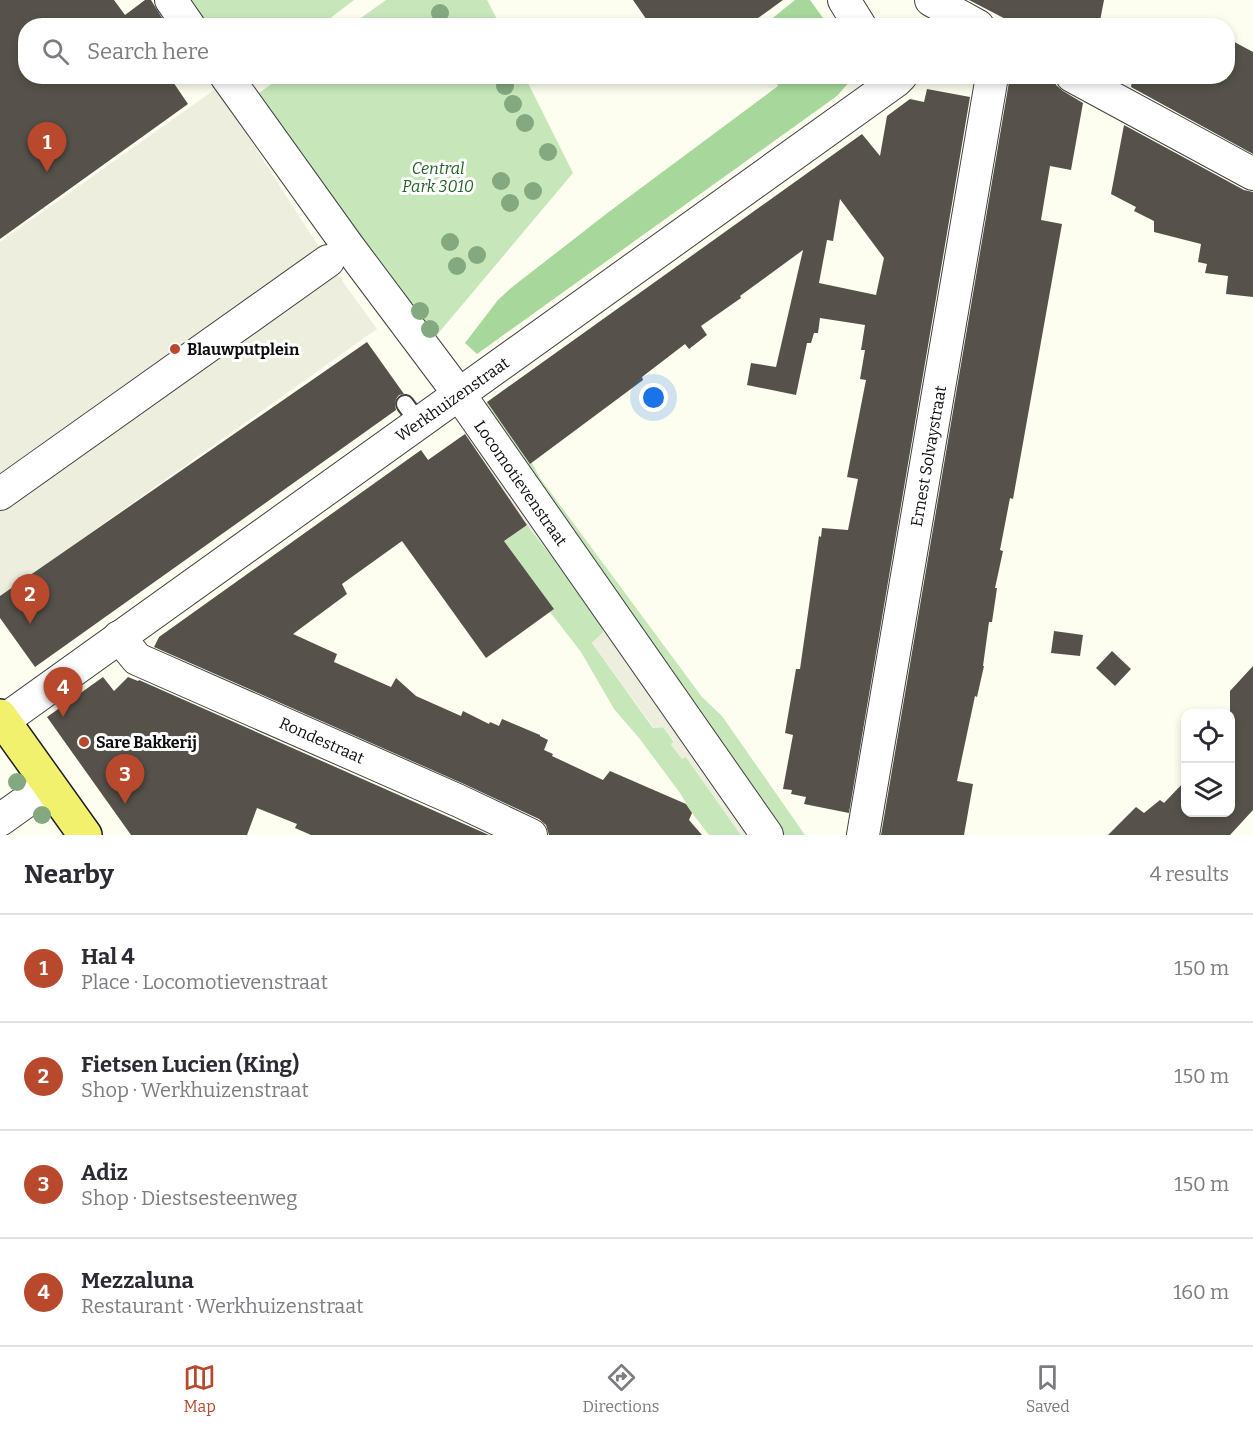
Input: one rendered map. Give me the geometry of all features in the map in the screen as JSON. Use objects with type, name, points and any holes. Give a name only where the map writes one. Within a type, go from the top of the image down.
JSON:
[{"type":"main road","points":[[2,719],[86,835]]},
{"type":"street","points":[[171,0],[183,18]]},
{"type":"street","points":[[844,0],[855,18]]},
{"type":"street","points":[[931,0],[956,18]]},
{"type":"street","name":"Locomotievenstraat","points":[[232,84],[348,246],[459,394],[767,835]]},
{"type":"street","name":"Werkhuizenstraat","points":[[2,719],[119,638],[412,413],[459,394],[889,84]]},
{"type":"street","name":"Ernest Solvaystraat","points":[[863,835],[991,84]]},
{"type":"street","points":[[1087,84],[1253,174]]},
{"type":"street","points":[[0,494],[328,261]]},
{"type":"street","name":"Rondestraat","points":[[119,638],[137,659],[531,835]]},
{"type":"street","points":[[0,820],[49,785]]},
{"type":"green space","points":[[190,0],[354,0],[330,18],[203,18]]},
{"type":"green space","points":[[386,0],[487,0],[496,18],[361,18]]},
{"type":"green space","points":[[795,0],[810,0],[823,18],[773,18]]},
{"type":"green space","name":"Central Park 3010","points":[[271,84],[528,84],[573,173],[431,342],[255,96]]},
{"type":"green space","points":[[777,84],[847,84],[837,96],[477,354],[465,343],[498,300],[511,288],[778,86]]},
{"type":"green space","points":[[487,402],[532,463],[540,478],[702,697],[722,716],[805,835],[780,835],[483,410]]},
{"type":"green space","points":[[527,525],[602,626],[604,632],[592,643],[653,728],[663,727],[674,742],[671,744],[686,757],[741,835],[709,835],[639,738],[614,709],[581,652],[550,612],[554,609],[504,541]]},
{"type":"shaded area","name":"Blauwputplein","points":[[217,88],[328,261],[377,329],[0,597],[0,242]]},
{"type":"shaded area","points":[[486,419],[780,835],[741,835],[686,757],[682,759],[671,745],[674,741],[663,727],[654,728],[592,643],[603,632],[602,626],[527,525],[464,434]]},
{"type":"building","points":[[0,0],[114,0],[125,15],[145,0],[151,0],[162,18],[18,18],[18,84],[174,84],[188,104],[0,239]]},
{"type":"building","points":[[633,0],[783,0],[758,18],[645,18]]},
{"type":"building","points":[[969,0],[1104,0],[1101,18],[1004,18]]},
{"type":"building","points":[[1235,42],[1253,52],[1253,154],[1131,87],[1132,84],[1235,84]]},
{"type":"building","points":[[1009,84],[1056,84],[1083,103],[1071,170],[1050,166],[1041,220],[1062,224],[1013,499],[1010,498],[1000,550],[1003,551],[995,588],[997,588],[992,622],[989,622],[984,666],[977,697],[975,696],[957,781],[973,784],[964,835],[881,835]]},
{"type":"building","points":[[927,89],[970,97],[849,813],[804,804],[806,797],[791,794],[792,790],[783,789],[793,735],[785,733],[796,669],[800,669],[819,536],[821,537],[822,528],[848,530],[858,479],[847,477],[866,380],[860,379],[865,350],[861,350],[865,325],[820,318],[818,333],[814,333],[811,343],[807,343],[796,395],[747,385],[751,363],[776,367],[803,250],[701,326],[707,335],[689,349],[685,344],[642,377],[643,380],[530,464],[487,402],[862,134],[880,156],[887,116],[910,99],[924,102]],"holes":[[[840,199],[884,258],[876,295],[819,283],[827,240],[833,241]]]},
{"type":"building","points":[[1124,125],[1244,190],[1253,192],[1253,297],[1226,294],[1228,276],[1205,273],[1207,264],[1198,262],[1201,244],[1154,232],[1154,221],[1134,211],[1136,207],[1111,194]]},
{"type":"building","points":[[367,342],[404,394],[399,395],[396,399],[396,410],[35,667],[0,618],[0,596]]},
{"type":"building","points":[[465,434],[527,525],[504,541],[554,609],[486,658],[402,541],[342,584],[347,594],[293,634],[337,654],[334,662],[391,687],[396,678],[416,696],[461,716],[463,711],[489,724],[490,722],[499,726],[502,719],[540,735],[548,740],[544,750],[553,754],[552,756],[603,780],[610,771],[686,804],[692,813],[689,820],[702,835],[549,835],[546,825],[539,819],[154,647],[159,637],[421,450],[428,460]]},
{"type":"building","points":[[1054,631],[1083,635],[1080,656],[1051,653]]},
{"type":"building","points":[[1112,651],[1131,669],[1115,686],[1096,668]]},
{"type":"building","points":[[1253,666],[1253,810],[1230,835],[1108,835],[1136,807],[1144,813],[1160,800],[1164,803],[1181,785],[1181,817],[1235,817],[1235,709],[1230,709],[1230,691]]},
{"type":"building","points":[[103,677],[114,691],[128,677],[139,680],[489,835],[311,835],[295,828],[297,824],[257,808],[247,835],[131,835],[47,717]]},
{"type":"place","name":"Hal 4","points":[[47,172]]},
{"type":"place","name":"Blauwputplein","points":[[175,349]]},
{"type":"place","name":"Fietsen Lucien (King)","points":[[30,624]]},
{"type":"place","name":"Mezzaluna","points":[[63,717]]},
{"type":"place","name":"Sare Bakkerij","points":[[84,742]]},
{"type":"place","name":"Adiz","points":[[125,804]]}]
